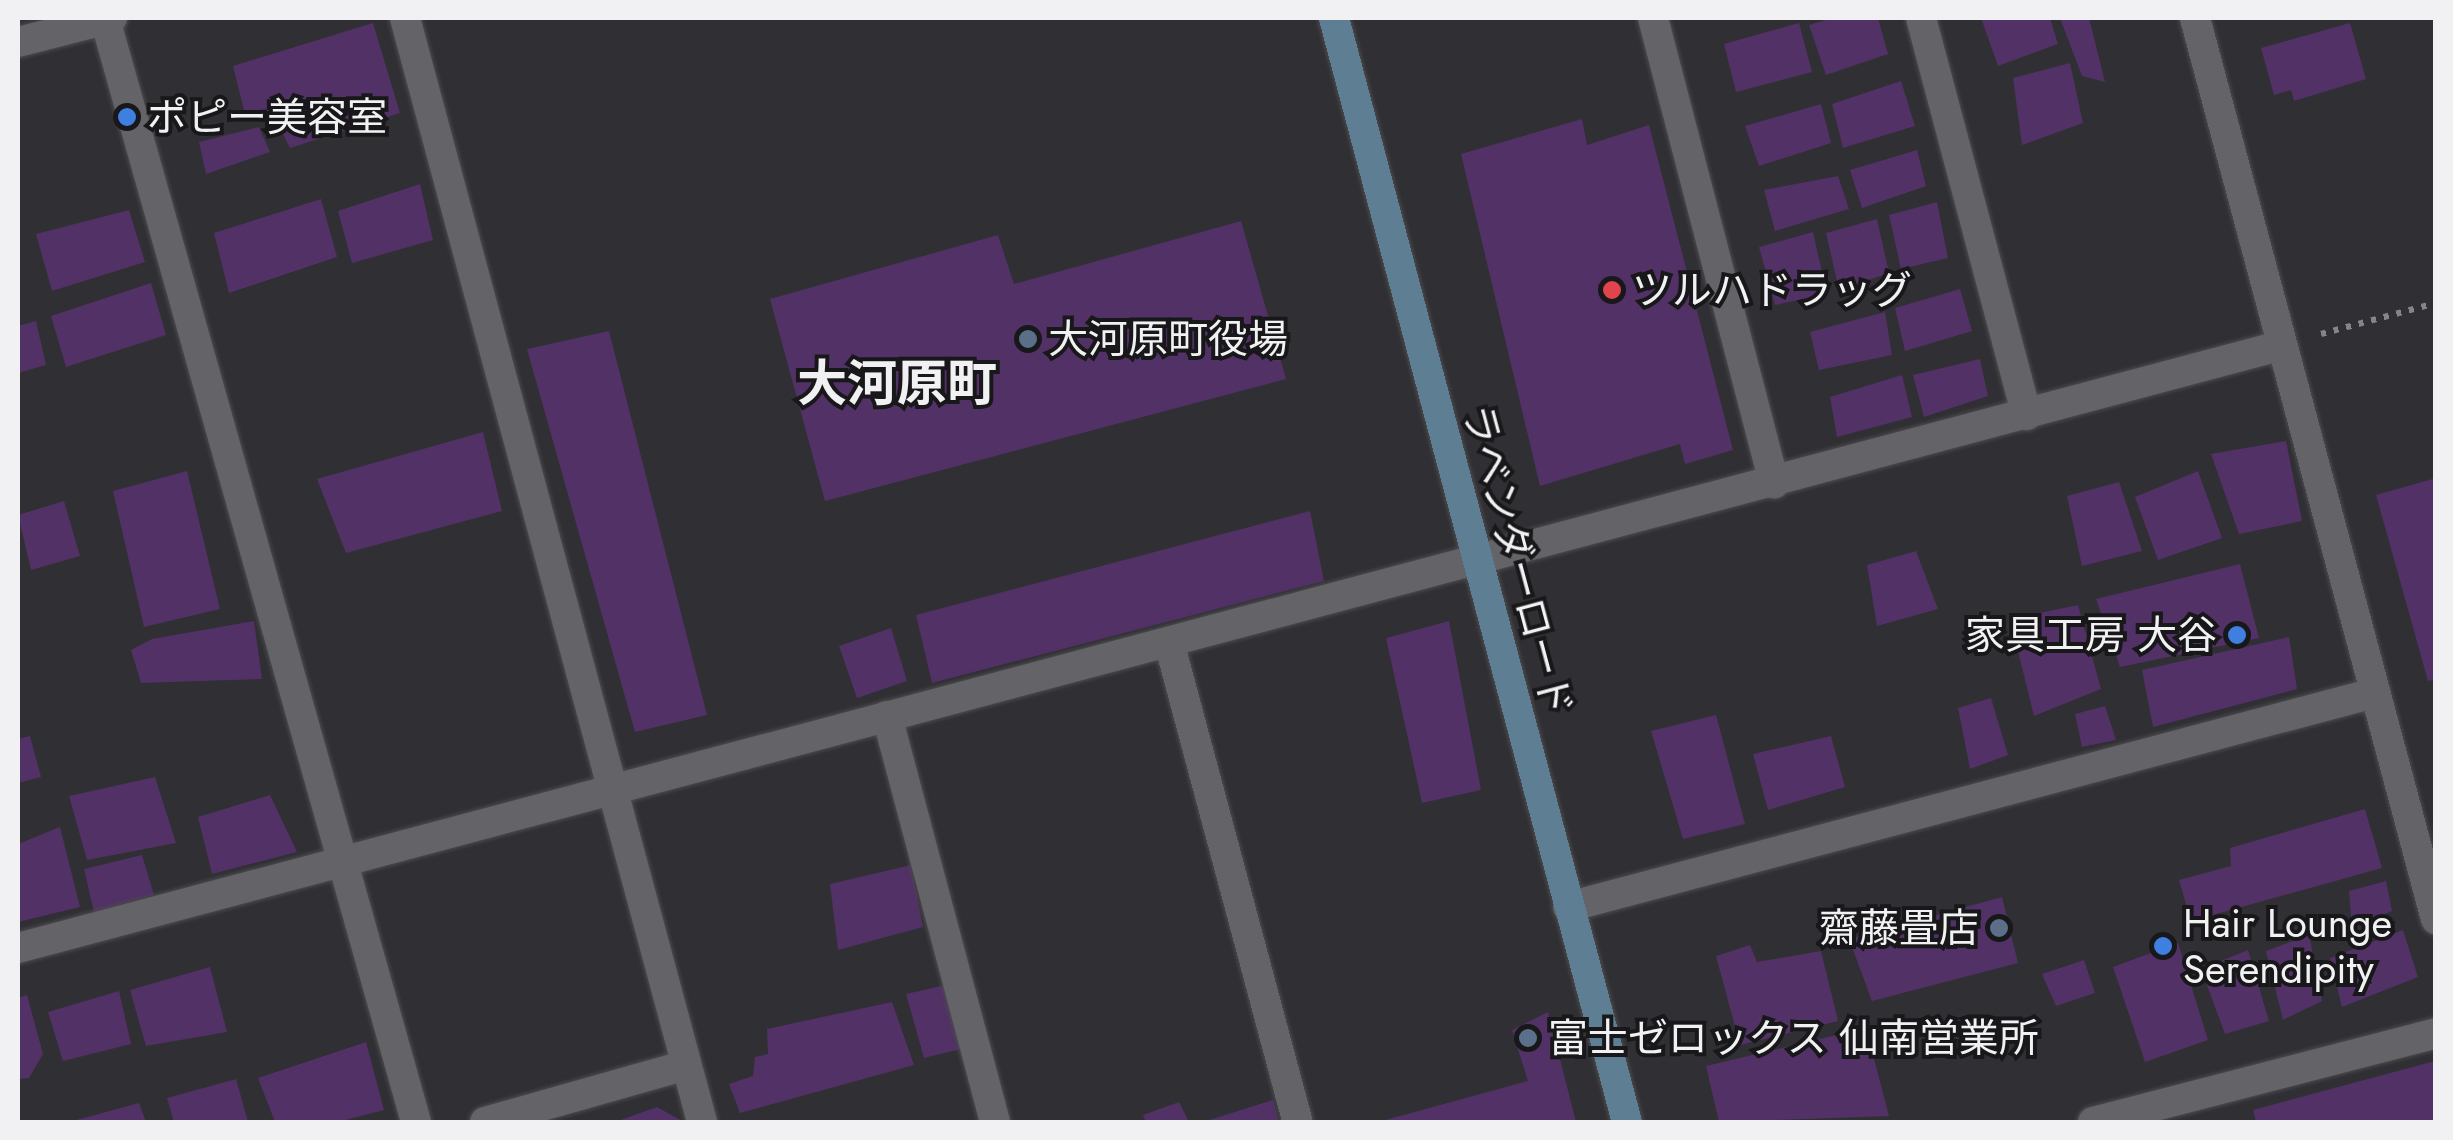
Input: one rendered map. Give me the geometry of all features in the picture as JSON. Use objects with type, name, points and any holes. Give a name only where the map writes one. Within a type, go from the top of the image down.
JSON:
[{"type":"street","points":[[18,42],[108,18],[416,1122]]},
{"type":"street","points":[[405,18],[702,1122]]},
{"type":"street","name":"ラベンダーロード","points":[[1334,18],[1627,1122]]},
{"type":"street","points":[[1654,18],[1774,484]]},
{"type":"street","points":[[1921,18],[2027,415]]},
{"type":"street","points":[[2195,18],[2279,346],[2436,919]]},
{"type":"street","points":[[18,948],[1477,559],[1774,484],[2279,346]]},
{"type":"street","points":[[1169,642],[1298,1122]]},
{"type":"street","points":[[1568,907],[2374,692]]},
{"type":"street","points":[[887,716],[996,1122]]},
{"type":"street","points":[[2094,1122],[2436,1033]]},
{"type":"street","points":[[485,1122],[686,1064]]},
{"type":"path","points":[[2279,346],[2436,303]]},
{"type":"building","points":[[1832,18],[1878,18],[1888,54],[1826,75],[1809,25]]},
{"type":"building","points":[[1981,18],[2050,18],[2058,44],[1998,66]]},
{"type":"building","points":[[2060,18],[2089,18],[2105,82],[2082,76]]},
{"type":"building","points":[[373,23],[400,113],[290,148],[273,115],[246,118],[233,66]]},
{"type":"building","points":[[1799,23],[1812,72],[1736,92],[1724,44]]},
{"type":"building","points":[[2350,23],[2366,79],[2294,101],[2291,90],[2274,95],[2261,48]]},
{"type":"building","points":[[2070,63],[2083,123],[2022,145],[2013,78]]},
{"type":"building","points":[[1901,81],[1915,126],[1843,148],[1832,104]]},
{"type":"building","points":[[1821,104],[1831,143],[1759,166],[1745,126]]},
{"type":"building","points":[[1582,119],[1587,145],[1649,125],[1733,450],[1685,464],[1680,444],[1540,486],[1461,154]]},
{"type":"building","points":[[259,127],[270,152],[206,174],[199,142]]},
{"type":"building","points":[[1917,150],[1926,186],[1862,208],[1850,170]]},
{"type":"building","points":[[1838,176],[1849,209],[1775,231],[1764,190]]},
{"type":"building","points":[[420,184],[433,240],[352,263],[338,211]]},
{"type":"building","points":[[321,199],[337,257],[229,293],[214,233]]},
{"type":"building","points":[[1937,202],[1948,258],[1901,269],[1889,215]]},
{"type":"building","points":[[129,210],[145,262],[52,291],[36,234]]},
{"type":"building","points":[[1877,219],[1889,273],[1839,290],[1826,233]]},
{"type":"building","name":"大河原町役場","points":[[1241,221],[1286,379],[825,501],[770,299],[998,235],[1014,284]]},
{"type":"building","points":[[1813,232],[1827,294],[1775,305],[1759,247]]},
{"type":"building","points":[[151,283],[166,335],[66,367],[51,316]]},
{"type":"building","points":[[1960,289],[1972,331],[1905,351],[1895,308]]},
{"type":"building","points":[[1885,312],[1892,355],[1819,370],[1810,332]]},
{"type":"building","points":[[36,321],[46,365],[18,373],[18,326]]},
{"type":"building","points":[[609,331],[707,715],[635,732],[527,349]]},
{"type":"building","points":[[1980,359],[1988,396],[1924,417],[1913,375]]},
{"type":"building","points":[[1902,375],[1912,417],[1837,437],[1830,397]]},
{"type":"building","points":[[483,432],[502,511],[346,553],[317,479]]},
{"type":"building","points":[[2286,441],[2302,521],[2239,534],[2211,454]]},
{"type":"building","points":[[187,471],[220,609],[144,627],[113,491]]},
{"type":"building","points":[[2198,471],[2222,538],[2158,560],[2135,497]]},
{"type":"building","points":[[2436,478],[2436,679],[2428,681],[2376,495]]},
{"type":"building","points":[[2119,482],[2142,551],[2082,566],[2067,496]]},
{"type":"building","points":[[64,501],[80,556],[31,570],[18,515]]},
{"type":"building","points":[[1310,511],[1324,581],[932,683],[916,615]]},
{"type":"building","points":[[1916,551],[1938,609],[1877,626],[1867,565]]},
{"type":"building","points":[[2240,564],[2259,638],[2120,667],[2096,599]]},
{"type":"building","points":[[2078,605],[2101,689],[2034,716],[2010,619]]},
{"type":"building","points":[[254,621],[262,679],[141,683],[131,650],[152,639]]},
{"type":"building","points":[[1449,621],[1481,790],[1422,803],[1386,638]]},
{"type":"building","points":[[891,628],[907,681],[857,698],[839,646]]},
{"type":"building","points":[[2289,637],[2297,689],[2153,727],[2142,670]]},
{"type":"building","points":[[1991,698],[2008,755],[1970,769],[1958,708]]},
{"type":"building","points":[[2105,706],[2116,740],[2082,747],[2075,714]]},
{"type":"building","points":[[1716,715],[1745,824],[1683,839],[1651,731]]},
{"type":"building","points":[[30,736],[41,777],[18,783],[18,739]]},
{"type":"building","points":[[1831,736],[1845,787],[1768,810],[1753,754]]},
{"type":"building","points":[[155,777],[176,843],[87,860],[69,796]]},
{"type":"building","points":[[270,795],[297,852],[212,874],[198,817]]},
{"type":"building","points":[[2365,809],[2382,868],[2191,921],[2179,880],[2231,866],[2230,848]]},
{"type":"building","points":[[60,827],[80,907],[18,922],[18,844]]},
{"type":"building","points":[[142,855],[154,895],[94,912],[84,869]]},
{"type":"building","points":[[911,865],[923,927],[838,950],[830,884]]},
{"type":"building","points":[[2386,881],[2392,911],[2352,928],[2349,891]]},
{"type":"building","points":[[2002,897],[2018,963],[1872,1001],[1849,939]]},
{"type":"building","points":[[2403,930],[2418,977],[2342,1007],[2330,958]]},
{"type":"building","points":[[2309,935],[2322,1001],[2283,1020],[2266,951]]},
{"type":"building","points":[[2178,943],[2208,1040],[2145,1062],[2113,967]]},
{"type":"building","points":[[1750,945],[1757,962],[1821,951],[1838,1021],[1740,1045],[1716,956]]},
{"type":"building","points":[[2248,950],[2269,1021],[2225,1034],[2201,969]]},
{"type":"building","points":[[2084,960],[2095,993],[2056,1006],[2042,974]]},
{"type":"building","points":[[210,967],[227,1032],[146,1046],[130,990]]},
{"type":"building","points":[[946,985],[961,1049],[924,1058],[906,994]]},
{"type":"building","points":[[119,991],[131,1044],[63,1061],[48,1012]]},
{"type":"building","points":[[27,995],[43,1054],[29,1078],[18,1079],[18,998]]},
{"type":"building","points":[[892,1002],[914,1065],[740,1113],[729,1084],[753,1076],[755,1057],[768,1054],[767,1029]]},
{"type":"building","points":[[1548,1012],[1576,1122],[1378,1122],[1528,1081],[1512,1030]]},
{"type":"building","points":[[1866,1028],[1889,1116],[1719,1122],[1706,1066]]},
{"type":"building","points":[[366,1042],[384,1110],[338,1122],[275,1122],[258,1078]]},
{"type":"building","points":[[2435,1061],[2436,1122],[2256,1122],[2253,1110]]},
{"type":"building","points":[[236,1079],[248,1122],[174,1122],[167,1098]]},
{"type":"building","points":[[1273,1100],[1279,1122],[1203,1122]]},
{"type":"building","points":[[1179,1102],[1189,1122],[1146,1122],[1143,1115]]},
{"type":"building","points":[[139,1103],[146,1122],[73,1122],[73,1121]]},
{"type":"building","points":[[657,1107],[684,1122],[615,1122]]},
{"type":"place","name":"ポピー美容室","points":[[127,117]]},
{"type":"place","name":"ツルハドラッグ","points":[[1612,290]]},
{"type":"place","name":"大河原町役場","points":[[1028,339]]},
{"type":"place","name":"家具工房 大谷","points":[[2237,635]]},
{"type":"place","name":"齋藤畳店","points":[[1999,928]]},
{"type":"place","name":"Hair Lounge Serendipity","points":[[2163,946]]},
{"type":"place","name":"富士ゼロックス 仙南営業所","points":[[1528,1038]]},
{"type":"district","name":"大河原町","points":[[897,384]]}]
